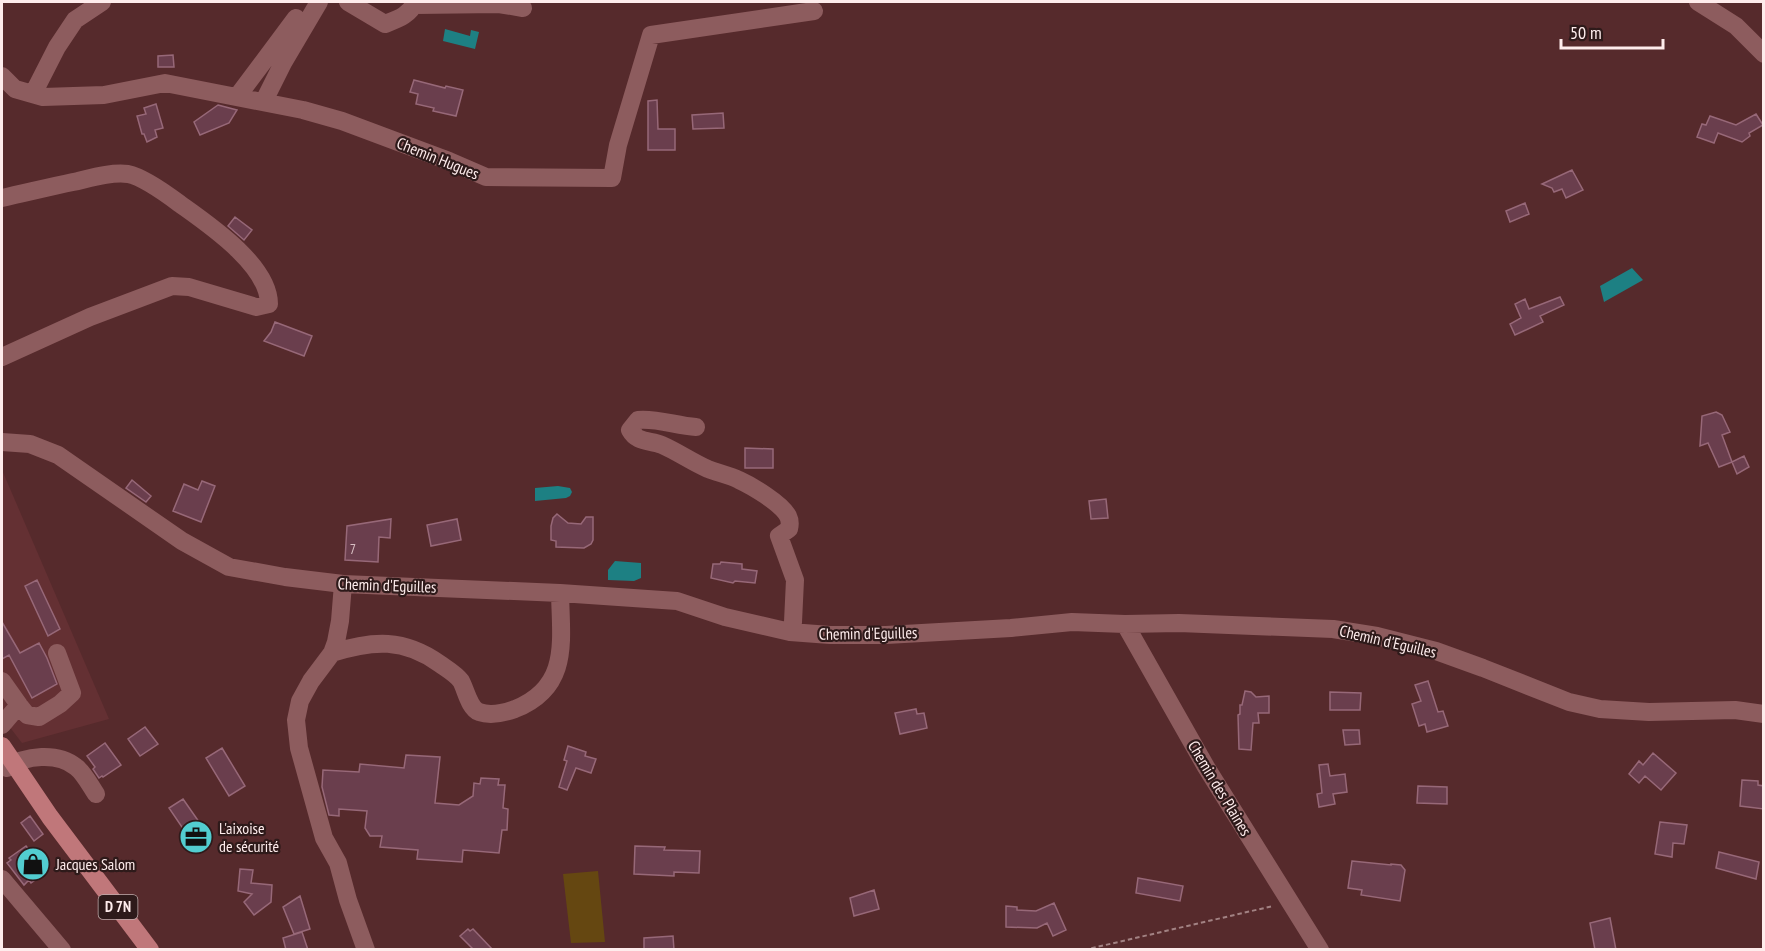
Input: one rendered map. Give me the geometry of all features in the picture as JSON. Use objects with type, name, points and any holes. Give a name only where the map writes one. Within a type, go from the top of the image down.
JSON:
[{"type":"main road","name":"D 7N","points":[[2,746],[8,764],[150,950]]},
{"type":"street","points":[[33,94],[57,47],[75,20],[102,2]]},
{"type":"street","points":[[264,101],[283,63],[320,2]]},
{"type":"street","points":[[348,2],[385,24],[402,18],[415,3],[499,4],[523,8]]},
{"type":"street","points":[[1698,2],[1736,26],[1764,54]]},
{"type":"street","name":"Chemin Hugues","points":[[2,76],[15,89],[43,97],[104,95],[165,83],[264,101],[342,121],[486,177],[612,178],[618,145],[651,35],[814,11]]},
{"type":"street","points":[[237,97],[296,18]]},
{"type":"street","points":[[2,198],[105,175],[130,174],[160,189],[216,229],[237,248],[260,276],[269,292],[269,304],[256,307],[189,287],[172,286],[90,317],[2,357]]},
{"type":"street","points":[[696,427],[645,419],[638,420],[630,430],[633,436],[640,440],[654,442],[708,469],[738,480],[772,501],[787,515],[790,522],[789,529],[779,536],[795,580],[794,622],[790,632]]},
{"type":"street","name":"Chemin d'Eguilles","points":[[2,442],[30,444],[58,455],[182,541],[229,567],[285,577],[343,584],[560,593],[677,601],[725,617],[790,632],[830,635],[886,635],[1072,622],[1179,623],[1333,629],[1377,636],[1436,651],[1569,702],[1600,709],[1649,712],[1735,710],[1764,714]]},
{"type":"street","points":[[343,584],[339,630],[332,653],[311,681],[300,701],[296,720],[299,748],[324,838],[338,863],[348,900],[366,950]]},
{"type":"street","points":[[332,653],[362,645],[402,644],[434,659],[460,679],[473,707],[478,712],[508,711],[536,699],[548,688],[555,676],[560,656],[560,593]]},
{"type":"street","name":"Chemin des Plaines","points":[[1125,624],[1206,767],[1320,950]]},
{"type":"street","points":[[2,681],[27,715],[39,717],[60,704],[72,693],[57,653]]},
{"type":"street","points":[[2,725],[19,705]]},
{"type":"street","points":[[8,764],[39,757],[69,761],[79,769],[96,794]]},
{"type":"street","points":[[2,879],[62,950]]},
{"type":"path","points":[[1084,950],[1290,903]]},
{"type":"shaded area","points":[[2,470],[109,719],[22,743],[2,717]]},
{"type":"shaded area","points":[[598,871],[605,942],[571,943],[563,874]]},
{"type":"water","points":[[445,29],[470,36],[471,30],[479,32],[475,49],[443,41]]},
{"type":"water","points":[[1632,268],[1643,280],[1604,302],[1600,286]]},
{"type":"water","points":[[558,486],[570,488],[572,492],[570,496],[535,501],[535,488]]},
{"type":"water","points":[[615,561],[641,563],[641,578],[634,581],[608,580],[608,570]]},
{"type":"building","points":[[173,55],[174,67],[158,67],[158,56]]},
{"type":"building","points":[[414,80],[463,90],[456,116],[433,111],[434,108],[416,104],[418,94],[410,92]]},
{"type":"building","points":[[657,100],[658,129],[675,129],[675,150],[648,150],[648,101]]},
{"type":"building","points":[[156,104],[163,128],[155,130],[157,137],[147,142],[137,116],[146,114],[144,108]]},
{"type":"building","points":[[218,105],[237,110],[229,123],[200,135],[194,122]]},
{"type":"building","points":[[723,113],[724,128],[693,129],[692,115]]},
{"type":"building","points":[[1756,114],[1763,125],[1749,133],[1750,136],[1742,142],[1718,133],[1714,143],[1697,137],[1702,124],[1706,125],[1710,116],[1736,125]]},
{"type":"building","points":[[1572,170],[1583,190],[1566,198],[1562,189],[1554,192],[1552,188],[1542,184]]},
{"type":"building","points":[[1525,203],[1529,214],[1510,222],[1506,211]]},
{"type":"building","points":[[235,217],[252,230],[244,240],[228,226]]},
{"type":"building","points":[[1560,297],[1564,305],[1540,316],[1543,322],[1515,335],[1510,324],[1521,318],[1515,304],[1525,299],[1529,309]]},
{"type":"building","points":[[275,322],[312,336],[304,356],[264,341]]},
{"type":"building","points":[[1716,412],[1722,415],[1730,432],[1722,435],[1732,462],[1719,467],[1708,443],[1700,446],[1702,416]]},
{"type":"building","points":[[745,448],[773,449],[773,468],[745,468]]},
{"type":"building","points":[[1744,456],[1749,467],[1737,474],[1732,462]]},
{"type":"building","points":[[132,480],[151,496],[146,502],[126,488]]},
{"type":"building","points":[[202,481],[215,486],[201,522],[173,511],[184,484],[198,490]]},
{"type":"building","points":[[1106,499],[1108,518],[1091,519],[1089,501]]},
{"type":"building","points":[[557,514],[568,523],[581,524],[586,517],[593,517],[591,544],[584,548],[556,547],[556,541],[551,540],[551,526]]},
{"type":"building","points":[[391,519],[390,538],[379,537],[378,562],[345,560],[347,526]]},
{"type":"building","points":[[457,519],[461,540],[431,546],[427,525]]},
{"type":"building","points":[[721,562],[742,564],[742,569],[757,571],[755,583],[735,581],[733,583],[711,578],[713,564]]},
{"type":"building","points":[[37,580],[60,629],[48,636],[25,586]]},
{"type":"building","points":[[2,622],[20,653],[39,643],[57,684],[32,698],[9,655],[2,659]]},
{"type":"building","points":[[1428,681],[1438,712],[1443,711],[1448,726],[1427,732],[1425,724],[1419,726],[1412,704],[1421,701],[1415,685]]},
{"type":"building","points":[[1245,691],[1251,692],[1256,697],[1269,696],[1269,713],[1258,713],[1259,723],[1253,723],[1251,750],[1239,749],[1238,715]]},
{"type":"building","points":[[1330,692],[1361,693],[1360,710],[1330,710]]},
{"type":"building","points":[[916,709],[917,714],[924,713],[927,728],[900,734],[895,713]]},
{"type":"building","points":[[145,727],[158,744],[140,756],[128,739]]},
{"type":"building","points":[[1343,730],[1359,730],[1360,744],[1345,745]]},
{"type":"building","points":[[105,743],[121,765],[99,778],[87,756]]},
{"type":"building","points":[[568,746],[586,752],[585,756],[596,759],[591,773],[576,768],[567,790],[559,787],[567,761],[564,760]]},
{"type":"building","points":[[222,748],[245,786],[229,796],[206,758]]},
{"type":"building","points":[[1653,753],[1676,773],[1661,790],[1645,776],[1639,783],[1629,774],[1639,761],[1643,765]]},
{"type":"building","points":[[406,755],[440,757],[435,803],[459,805],[473,796],[474,783],[480,784],[481,778],[499,779],[498,785],[505,785],[503,808],[508,809],[507,830],[502,830],[499,853],[463,850],[462,862],[417,859],[418,850],[380,847],[382,836],[370,836],[365,828],[367,811],[339,809],[339,816],[329,815],[322,787],[323,770],[359,772],[360,764],[404,768]]},
{"type":"building","points":[[1328,764],[1330,776],[1345,774],[1347,792],[1333,794],[1335,804],[1319,807],[1317,794],[1322,793],[1319,765]]},
{"type":"building","points":[[1742,780],[1758,781],[1758,785],[1764,786],[1764,809],[1740,806]]},
{"type":"building","points":[[1418,786],[1447,787],[1447,804],[1417,803]]},
{"type":"building","points":[[183,799],[211,839],[199,846],[191,834],[188,836],[169,808]]},
{"type":"building","points":[[30,816],[43,834],[34,841],[21,823]]},
{"type":"building","points":[[1660,822],[1687,825],[1684,844],[1673,843],[1672,857],[1655,854]]},
{"type":"building","points":[[26,846],[46,872],[31,883],[29,880],[24,885],[7,863],[11,860],[9,858]]},
{"type":"building","points":[[635,846],[700,851],[699,873],[674,872],[674,876],[634,874]]},
{"type":"building","points":[[1719,852],[1759,862],[1756,879],[1716,868]]},
{"type":"building","points":[[1352,861],[1401,865],[1405,870],[1400,901],[1361,895],[1362,890],[1348,888]]},
{"type":"building","points":[[240,869],[253,870],[251,883],[272,885],[271,902],[254,915],[244,902],[252,894],[238,891]]},
{"type":"building","points":[[1138,878],[1183,886],[1180,901],[1136,893]]},
{"type":"building","points":[[874,890],[879,909],[854,916],[850,898]]},
{"type":"building","points":[[300,896],[310,929],[294,934],[283,907]]},
{"type":"building","points":[[1054,903],[1066,930],[1053,936],[1047,923],[1037,928],[1006,927],[1006,906],[1017,907],[1017,910],[1036,911]]},
{"type":"building","points":[[1610,918],[1616,950],[1595,950],[1590,923]]},
{"type":"building","points":[[468,929],[470,931],[473,929],[493,950],[474,950],[460,936]]},
{"type":"building","points":[[302,932],[308,950],[286,950],[283,938]]},
{"type":"building","points":[[673,936],[674,950],[644,950],[644,938]]},
{"type":"place","name":"L'aixoise de sécurité","points":[[196,837]]},
{"type":"place","name":"Jacques Salom","points":[[33,864]]}]
